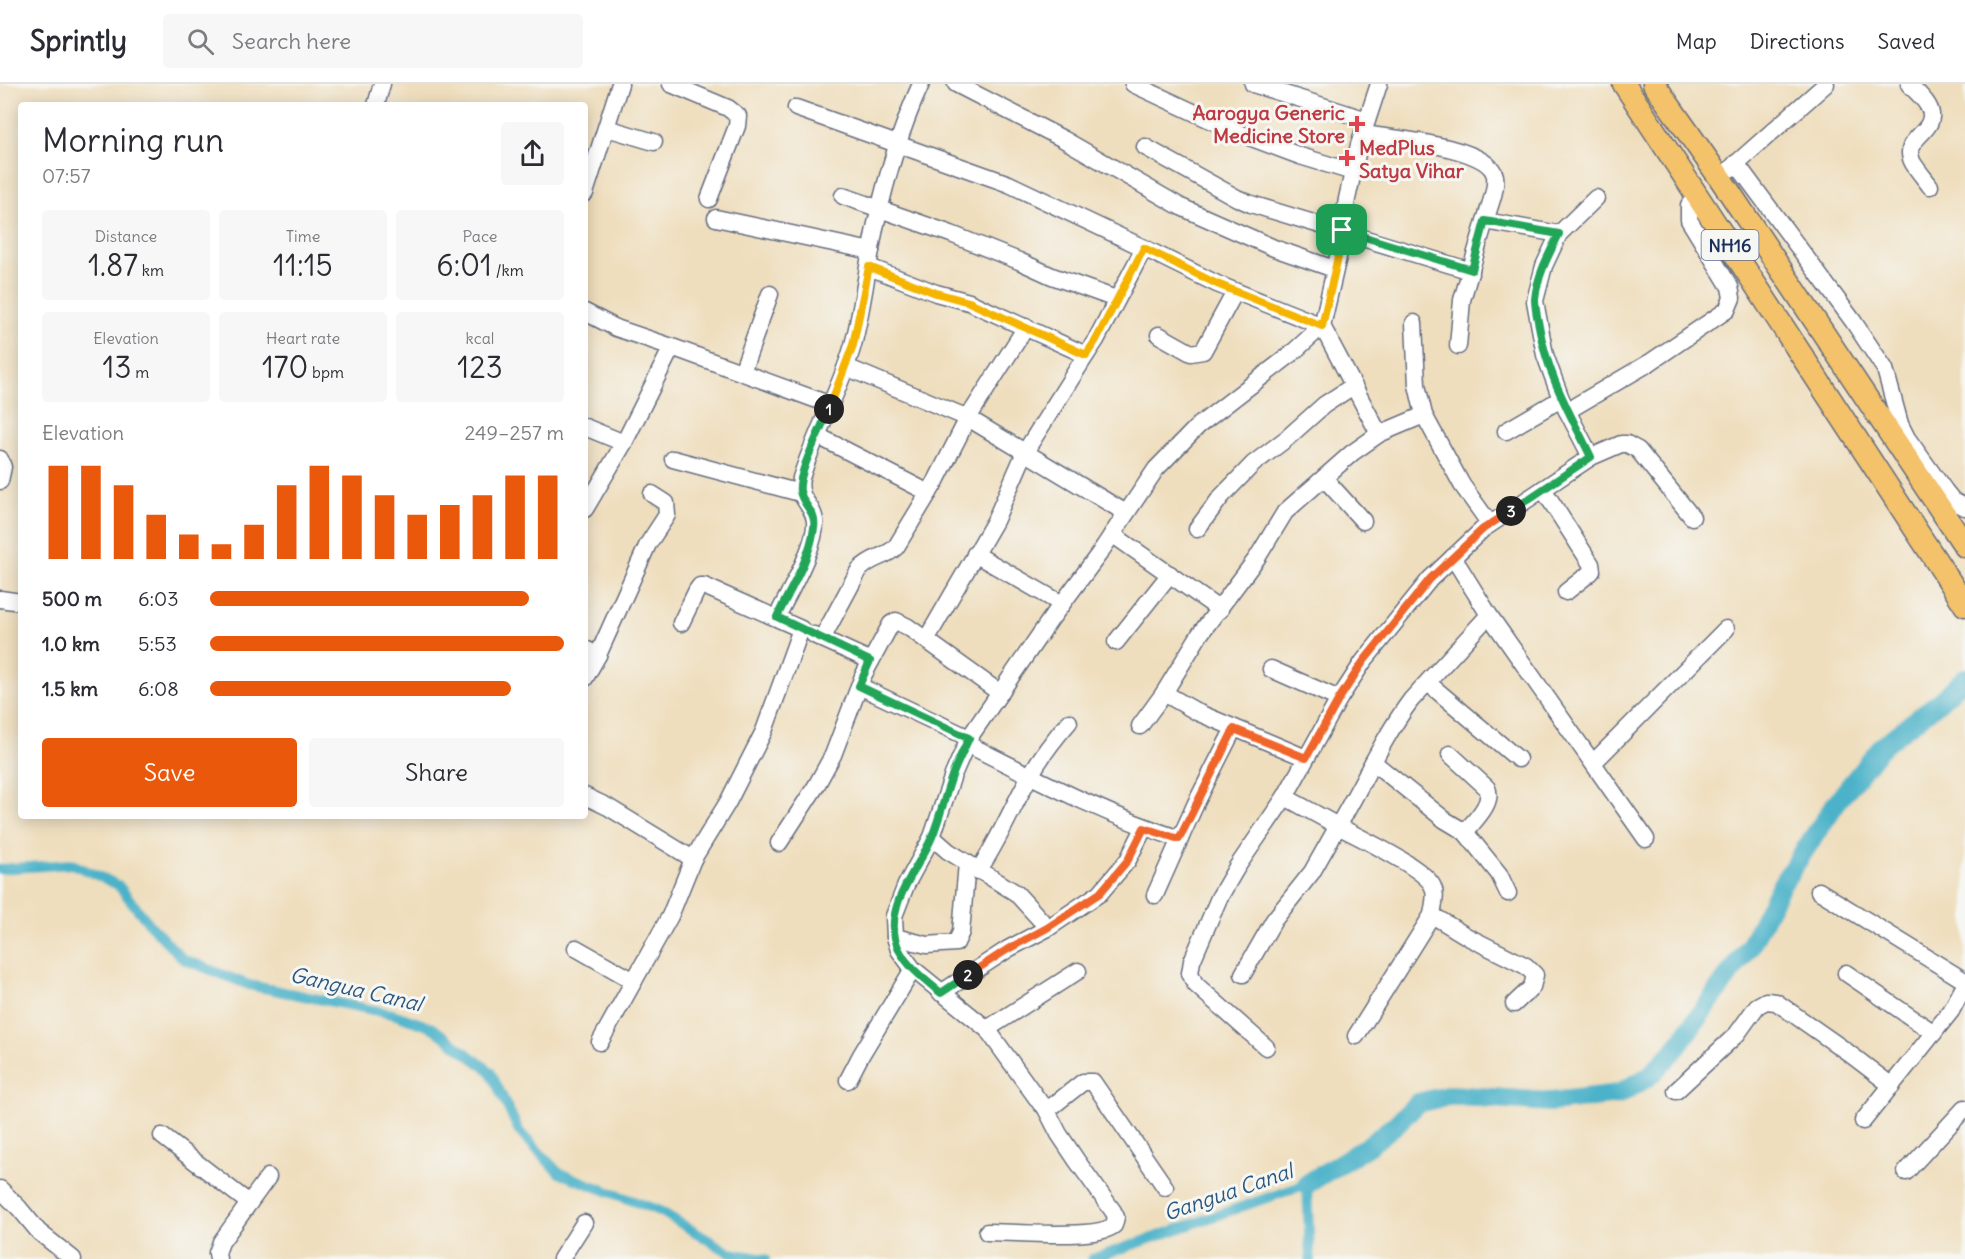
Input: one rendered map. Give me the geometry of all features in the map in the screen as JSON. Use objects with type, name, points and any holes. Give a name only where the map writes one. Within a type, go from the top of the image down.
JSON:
[{"type":"highway","name":"NH16","points":[[1624,84],[1694,209],[1836,405],[1965,604]]},
{"type":"highway","name":"NH16","points":[[1654,84],[1689,136],[1733,174],[1861,388],[1965,546]]},
{"type":"highway","points":[[1670,84],[1685,114],[1689,136]]},
{"type":"street","points":[[377,102],[382,84]]},
{"type":"street","points":[[588,184],[620,84]]},
{"type":"street","points":[[671,84],[734,111],[738,116],[737,126],[709,199]]},
{"type":"street","points":[[777,617],[807,554],[814,529],[815,519],[800,494],[801,478],[846,367],[896,145],[921,84]]},
{"type":"street","points":[[956,84],[1063,139],[1181,207],[1275,248],[1334,269]]},
{"type":"street","points":[[1133,84],[1236,132],[1300,156],[1353,172]]},
{"type":"street","points":[[1253,84],[1365,127],[1457,150],[1483,160],[1492,169],[1495,175],[1495,188],[1462,300],[1458,346]]},
{"type":"street","points":[[987,1232],[1076,1234],[1101,1232],[1114,1225],[1116,1217],[1077,1161],[1045,1107],[1037,1100],[987,1029],[914,969],[899,950],[895,937],[894,916],[906,885],[932,837],[953,775],[968,741],[1156,468],[1198,426],[1290,355],[1322,326],[1353,172],[1379,84]]},
{"type":"street","points":[[1826,84],[1733,174],[1853,321],[1885,369],[1900,424],[1907,438],[1945,492],[1953,501],[1965,507]]},
{"type":"street","points":[[1909,84],[1931,114],[1927,127],[1911,146],[1910,154],[1930,186]]},
{"type":"street","points":[[796,108],[1009,184],[1235,292],[1322,326],[1379,434]]},
{"type":"street","points":[[607,128],[654,142]]},
{"type":"street","points":[[1145,147],[1237,198],[1472,270]]},
{"type":"street","points":[[843,196],[987,248],[1052,276],[1116,299]]},
{"type":"street","points":[[1591,457],[1564,405],[1545,355],[1535,301],[1544,266],[1559,234],[1596,198]]},
{"type":"street","points":[[1506,431],[1649,363],[1727,310],[1732,298],[1730,287],[1694,209]]},
{"type":"street","points":[[716,218],[870,259],[936,293],[969,302],[1086,355]]},
{"type":"street","points":[[1485,221],[1559,234]]},
{"type":"street","points":[[926,640],[995,521],[1025,452],[1096,340],[1144,248]]},
{"type":"street","points":[[1159,334],[1191,353],[1203,351],[1235,292]]},
{"type":"street","points":[[742,372],[770,294]]},
{"type":"street","points":[[588,314],[616,328],[831,405]]},
{"type":"street","points":[[1414,323],[1417,385],[1424,415],[1462,484],[1490,524]]},
{"type":"street","points":[[822,639],[859,570],[874,557],[890,553],[896,547],[929,493],[968,418],[1026,327]]},
{"type":"street","points":[[588,504],[624,443],[672,347]]},
{"type":"street","points":[[846,367],[968,418],[1126,513]]},
{"type":"street","points":[[1197,529],[1221,497],[1253,464],[1286,439],[1324,405],[1353,386]]},
{"type":"street","points":[[1140,726],[1164,693],[1200,634],[1257,558],[1285,512],[1352,453],[1379,434],[1424,415]]},
{"type":"street","points":[[588,428],[624,443]]},
{"type":"street","points":[[818,436],[929,493]]},
{"type":"street","points":[[1266,1047],[1195,984],[1190,973],[1192,961],[1220,898],[1237,867],[1285,797],[1339,699],[1363,662],[1430,579],[1490,524],[1591,457],[1617,445],[1627,444],[1638,450],[1692,517]]},
{"type":"street","points":[[0,459],[3,467],[0,481]]},
{"type":"street","points":[[672,459],[800,494]]},
{"type":"street","points":[[1324,478],[1363,521]]},
{"type":"street","points":[[1543,489],[1592,564],[1590,573],[1566,592]]},
{"type":"street","points":[[591,652],[648,544],[667,515],[666,503],[652,494]]},
{"type":"street","points":[[1112,534],[1220,610]]},
{"type":"street","points":[[975,554],[1062,603]]},
{"type":"street","points":[[1453,557],[1489,615],[1647,839]]},
{"type":"street","points":[[1116,642],[1170,574]]},
{"type":"street","points":[[681,623],[698,590],[703,586],[777,617],[870,661]]},
{"type":"street","points":[[0,599],[18,602]]},
{"type":"street","points":[[1243,974],[1274,920],[1312,872],[1400,715],[1489,615]]},
{"type":"street","points":[[779,843],[833,755],[870,661],[887,629],[896,621],[902,622],[1000,693]]},
{"type":"street","points":[[600,1042],[670,916],[693,859],[728,802],[764,730],[801,629]]},
{"type":"street","points":[[1593,763],[1726,629]]},
{"type":"street","points":[[1271,669],[1339,699]]},
{"type":"street","points":[[1428,683],[1518,759]]},
{"type":"street","points":[[859,686],[1088,805],[1144,828],[1179,839]]},
{"type":"street","points":[[1164,693],[1199,713],[1306,758]]},
{"type":"street","points":[[895,937],[927,945],[956,944],[961,932],[972,867],[994,846],[1030,776],[1050,744],[1069,722]]},
{"type":"street","points":[[1155,895],[1179,839],[1234,729]]},
{"type":"street","points":[[1450,754],[1487,788],[1489,793],[1488,802],[1465,832]]},
{"type":"street","points":[[1373,762],[1445,820],[1465,832],[1499,874],[1508,893]]},
{"type":"street","points":[[1285,797],[1414,868],[1427,878],[1435,893],[1432,915],[1356,1036]]},
{"type":"street","points":[[588,798],[693,859]]},
{"type":"street","points":[[941,993],[1100,893],[1128,860],[1144,828]]},
{"type":"street","points":[[932,837],[948,851],[1016,893],[1047,928]]},
{"type":"street","points":[[1820,891],[1965,983],[1951,1011],[1863,1121]]},
{"type":"street","points":[[1432,915],[1468,937],[1526,966],[1535,975],[1532,987],[1514,1004]]},
{"type":"street","points":[[576,948],[634,981]]},
{"type":"street","points":[[848,1080],[914,969]]},
{"type":"street","points":[[987,1029],[1078,971]]},
{"type":"street","points":[[1846,973],[1934,1033]]},
{"type":"street","points":[[1676,1091],[1737,1034],[1757,1006],[1769,1000],[1776,1002],[1837,1044],[1892,1086]]},
{"type":"street","points":[[1045,1107],[1050,1108],[1056,1105],[1083,1082],[1093,1082],[1165,1187]]},
{"type":"street","points":[[1906,1172],[1965,1108]]},
{"type":"street","points":[[162,1136],[249,1203]]},
{"type":"street","points":[[218,1259],[220,1242],[268,1178]]},
{"type":"street","points":[[0,1189],[39,1232],[73,1259]]},
{"type":"street","points":[[561,1259],[584,1223]]},
{"type":"waterway","points":[[1307,1184],[1368,1146],[1418,1103],[1451,1095],[1551,1102],[1619,1094],[1648,1077],[1672,1053],[1750,946],[1780,887],[1836,803],[1881,747],[1939,702],[1965,678]]},
{"type":"waterway","name":"Gangua Canal","points":[[0,869],[72,864],[118,885],[151,926],[183,959],[249,985],[393,1014],[433,1028],[490,1071],[519,1131],[559,1173],[660,1211],[730,1253],[765,1259]]},
{"type":"waterway","name":"Gangua Canal","points":[[1092,1259],[1307,1184],[1310,1259]]},
{"type":"place","name":"Aarogya Generic Medicine Store","points":[[1357,124]]},
{"type":"place","name":"MedPlus Satya Vihar","points":[[1347,158]]},
{"type":"route","points":[[1485,221],[1559,234],[1544,266],[1537,288],[1535,301],[1537,316],[1545,355],[1561,399],[1591,457],[1483,529],[1430,579],[1363,662],[1306,758],[1234,729],[1179,839],[1144,828],[1128,860],[1100,893],[1078,909],[1008,949],[941,993],[914,969],[899,950],[895,937],[894,916],[906,885],[932,837],[953,775],[969,738],[859,686],[870,661],[777,617],[811,544],[815,519],[800,494],[801,478],[846,367],[853,345],[869,267],[936,293],[969,302],[1086,355],[1144,248],[1217,284],[1322,326],[1342,230],[1472,270],[1485,221]]}]
